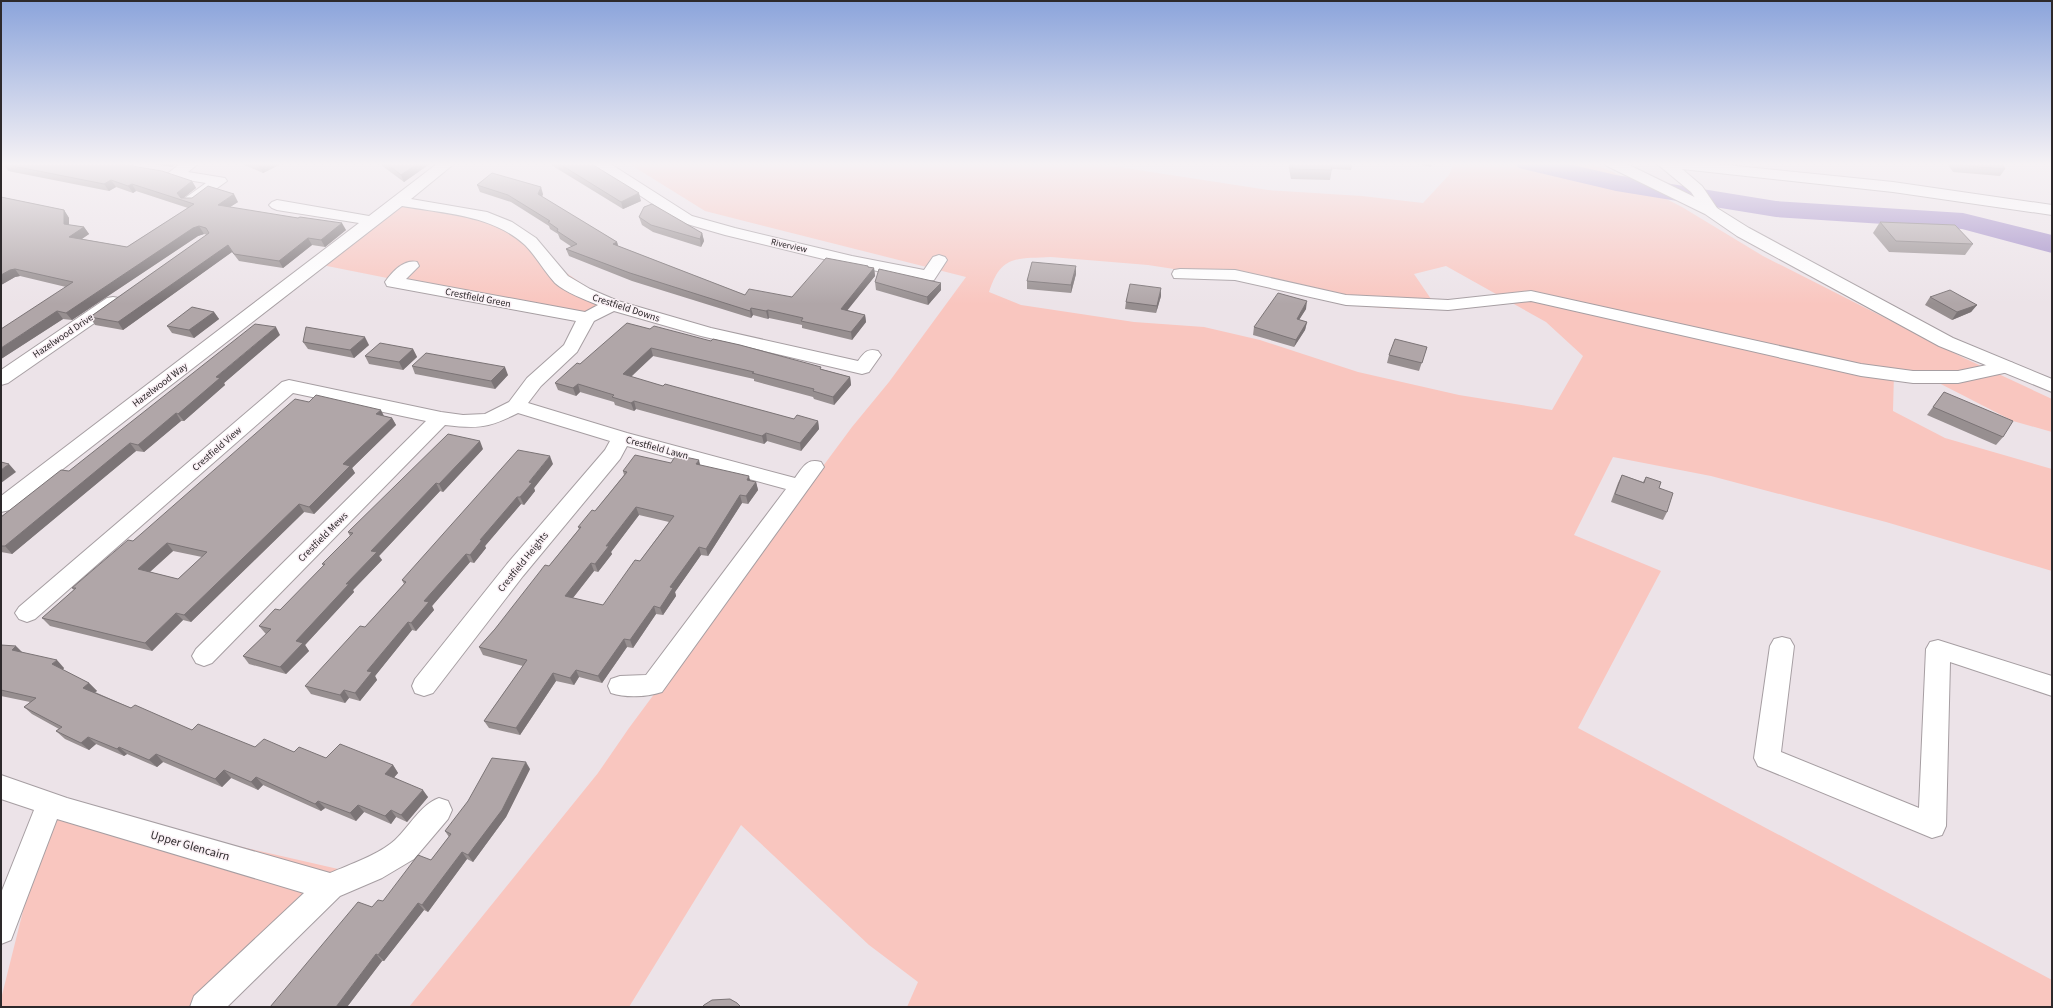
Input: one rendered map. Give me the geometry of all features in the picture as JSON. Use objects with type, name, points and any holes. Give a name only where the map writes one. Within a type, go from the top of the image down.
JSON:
[{"type":"main road","points":[[1711,211],[1750,236],[1946,342],[2052,386]]},
{"type":"street","points":[[288,210],[373,221]]},
{"type":"street","name":"Hazelwood Way","points":[[3,505],[388,210]]},
{"type":"street","name":"Crestfield Downs","points":[[449,210],[487,217],[506,225],[530,241],[562,280],[584,293],[612,305],[707,332],[862,368],[872,355]]},
{"type":"street","name":"Riverview","points":[[672,210],[686,219],[731,232],[852,261],[928,276],[939,260]]},
{"type":"street","name":"Crestfield Green","points":[[411,266],[393,282],[587,318]]},
{"type":"street","points":[[1180,274],[1235,275],[1346,300],[1448,305],[1531,296],[1861,370],[1913,377],[1958,377],[2006,367]]},
{"type":"street","name":"Hazelwood Drive","points":[[1,379],[126,293]]},
{"type":"street","points":[[441,418],[463,421],[488,420],[516,406],[534,382],[571,348],[587,318],[612,305]]},
{"type":"street","name":"Crestfield View","points":[[27,613],[289,386],[441,418]]},
{"type":"street","name":"Crestfield Lawn","points":[[516,406],[622,438],[800,486]]},
{"type":"street","name":"Crestfield Mews","points":[[204,656],[441,418]]},
{"type":"street","name":"Crestfield Heights","points":[[424,686],[515,570],[613,454],[622,438]]},
{"type":"street","points":[[620,686],[653,685],[814,467]]},
{"type":"street","points":[[1782,646],[1766,758],[1932,826],[1938,649],[2052,686]]},
{"type":"street","name":"Upper Glencairn","points":[[1,787],[50,804],[330,887]]},
{"type":"street","points":[[1,930],[50,804]]},
{"type":"street","points":[[205,1007],[330,887],[372,870],[404,850],[440,810]]},
{"type":"shaded area","points":[[388,210],[449,210],[487,217],[612,305],[587,318],[317,264]]},
{"type":"shaded area","points":[[703,210],[1687,210],[1763,256],[1964,358],[2052,399],[2052,432],[2013,421],[1933,380],[1894,373],[1893,411],[1945,438],[2052,469],[2052,571],[1886,522],[1711,476],[1613,457],[1574,535],[1661,571],[1578,728],[2052,980],[2052,1007],[907,1007],[918,982],[869,945],[741,825],[629,1007],[409,1007],[598,773],[629,728],[852,427],[889,382],[966,277]],"holes":[[[1051,257],[1148,265],[1226,277],[1276,290],[1360,306],[1399,309],[1431,299],[1414,274],[1446,266],[1546,322],[1583,356],[1552,410],[1459,395],[1358,372],[1260,340],[1204,327],[1134,322],[1021,305],[989,292],[999,271],[1005,265],[1012,261],[1029,258]]]},
{"type":"shaded area","points":[[50,803],[360,874],[228,1007],[1,1007],[1,999]]},
{"type":"building","points":[[1,210],[64,210],[64,224],[84,227],[69,237],[127,247],[185,210],[249,210],[342,223],[321,240],[308,238],[279,261],[234,254],[228,245],[118,322],[90,317],[209,233],[206,228],[199,226],[193,228],[66,313],[57,311],[1,348],[1,329],[73,282],[15,269],[1,275]]},
{"type":"building","points":[[532,210],[564,210],[617,242],[613,244],[745,295],[749,289],[792,297],[826,258],[868,266],[874,268],[841,309],[865,315],[851,332],[801,321],[803,318],[768,310],[766,311],[751,308],[750,311],[630,273],[566,249],[577,244],[557,231],[558,229],[548,222],[550,221]]},
{"type":"building","points":[[642,210],[662,210],[702,233],[700,239],[651,225],[639,217]]},
{"type":"building","points":[[1880,222],[1955,225],[1973,244],[1896,241]]},
{"type":"building","points":[[1032,262],[1076,266],[1071,285],[1027,281]]},
{"type":"building","points":[[879,269],[941,283],[927,297],[875,282]]},
{"type":"building","points":[[1130,284],[1161,288],[1157,306],[1126,302]]},
{"type":"building","points":[[1950,290],[1977,305],[1957,312],[1930,297]]},
{"type":"building","points":[[1278,293],[1307,301],[1297,319],[1307,322],[1296,340],[1254,327]]},
{"type":"building","points":[[192,307],[214,312],[189,330],[167,326]]},
{"type":"building","points":[[627,323],[650,329],[654,326],[711,341],[713,339],[740,345],[821,367],[820,369],[850,377],[833,397],[813,391],[814,389],[752,373],[754,372],[651,348],[623,374],[663,386],[665,384],[794,419],[797,415],[818,421],[800,443],[766,433],[762,436],[634,401],[631,403],[612,397],[614,395],[578,384],[573,388],[555,383],[577,363],[580,364]]},
{"type":"building","points":[[255,324],[276,327],[216,377],[220,378],[178,414],[176,413],[138,445],[130,443],[5,546],[1,546],[1,517],[61,470],[69,471]]},
{"type":"building","points":[[306,327],[365,337],[350,350],[303,342]]},
{"type":"building","points":[[1395,339],[1427,347],[1422,363],[1389,355]]},
{"type":"building","points":[[380,343],[413,349],[399,362],[365,356]]},
{"type":"building","points":[[426,353],[505,367],[491,381],[412,366]]},
{"type":"building","points":[[1944,392],[2013,421],[2003,437],[1933,407]]},
{"type":"building","points":[[316,395],[381,410],[376,414],[392,418],[343,464],[350,466],[309,507],[299,504],[184,615],[176,613],[145,643],[42,618],[76,588],[72,588],[128,540],[133,541],[295,399],[309,402]],"holes":[[[167,543],[207,552],[178,579],[138,569]]]},
{"type":"building","points":[[448,434],[480,441],[439,484],[436,483],[371,551],[377,552],[346,584],[349,584],[296,641],[303,643],[280,667],[243,656],[271,629],[259,626],[275,609],[280,610],[353,533],[348,532]]},
{"type":"building","points":[[518,450],[550,456],[529,482],[532,483],[520,497],[517,497],[480,540],[482,540],[470,555],[466,554],[424,601],[429,602],[411,623],[408,622],[367,671],[372,672],[355,693],[344,690],[340,695],[305,686],[360,626],[365,627],[406,582],[402,580]]},
{"type":"building","points":[[635,455],[671,463],[676,455],[699,460],[696,464],[749,476],[747,480],[756,482],[746,496],[740,495],[706,549],[699,547],[670,587],[673,588],[660,608],[654,606],[630,640],[624,639],[598,676],[576,670],[570,678],[553,673],[516,728],[484,721],[527,660],[479,647],[545,565],[549,566],[581,527],[578,527],[592,510],[595,511],[627,472],[623,471]],"holes":[[[636,507],[674,516],[640,561],[635,560],[603,605],[565,596],[591,563],[595,564],[609,546],[606,546]]]},
{"type":"building","points":[[1,462],[9,464],[1,470]]},
{"type":"building","points":[[1622,475],[1644,483],[1646,477],[1661,482],[1659,488],[1673,493],[1667,512],[1615,494]]},
{"type":"building","points":[[1,645],[16,646],[12,650],[57,660],[52,664],[89,683],[83,688],[131,708],[135,705],[192,730],[198,724],[255,747],[264,739],[294,752],[299,747],[326,758],[340,744],[393,765],[385,774],[423,790],[401,815],[391,810],[385,816],[358,805],[350,813],[318,801],[315,804],[256,777],[251,782],[224,770],[215,779],[156,754],[149,760],[119,747],[117,749],[88,737],[81,743],[56,731],[62,727],[24,707],[36,698],[1,690]]},
{"type":"building","points":[[492,758],[526,762],[502,810],[468,855],[462,852],[422,905],[418,903],[378,955],[376,954],[336,1007],[270,1007],[358,902],[372,907],[378,900],[383,901],[418,855],[431,860],[451,834],[445,831],[468,801]]},
{"type":"building","points":[[730,999],[741,1007],[702,1007],[712,1000]]},
{"type":"waterway","points":[[1792,210],[1963,221],[2052,244]]}]
